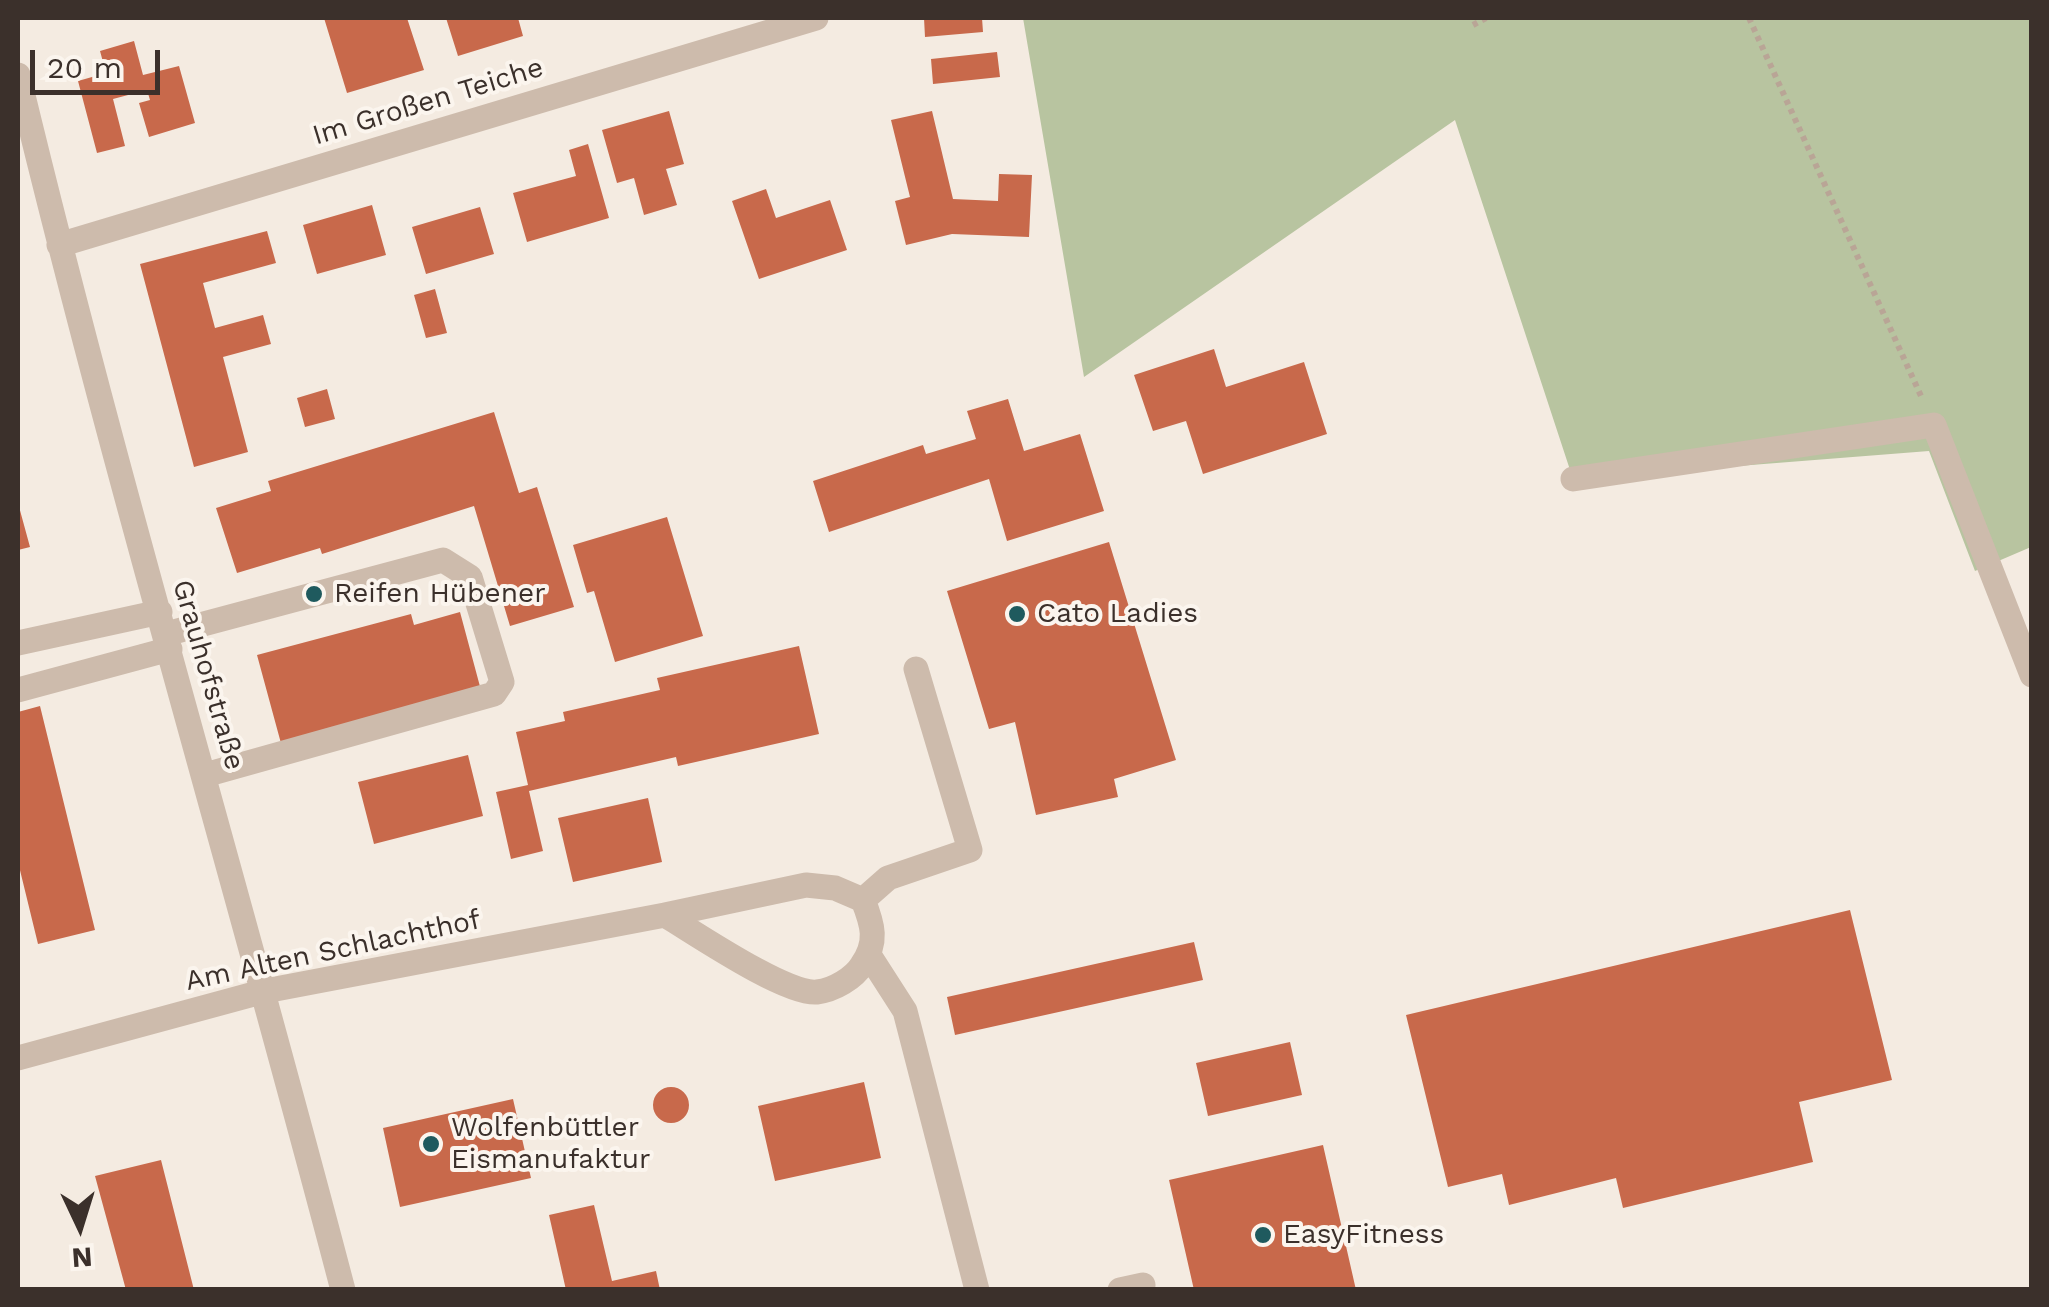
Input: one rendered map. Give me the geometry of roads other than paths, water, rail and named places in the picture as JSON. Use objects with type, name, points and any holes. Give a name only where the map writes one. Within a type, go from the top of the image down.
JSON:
[{"type":"street","name":"Im Großen Teiche","points":[[58,244],[816,18]]},
{"type":"street","name":"Grauhofstraße","points":[[18,76],[58,244],[265,990],[343,1290]]},
{"type":"street","points":[[1572,479],[1934,425],[2032,676]]},
{"type":"street","points":[[18,690],[165,632],[442,560],[470,577],[502,682],[494,694],[205,775]]},
{"type":"street","points":[[18,643],[165,632]]},
{"type":"street","points":[[665,915],[777,981],[815,992],[854,977],[874,947],[872,923],[863,900],[888,878],[970,850],[916,669]]},
{"type":"street","name":"Am Alten Schlachthof","points":[[18,1058],[265,990],[806,885],[835,888],[863,900]]},
{"type":"street","points":[[869,955],[905,1011],[977,1290]]},
{"type":"place","name":"Reifen Hübener","points":[[314,594]]},
{"type":"place","name":"Cato Ladies","points":[[1017,614]]},
{"type":"place","name":"Wolfenbüttler Eismanufaktur","points":[[431,1144]]},
{"type":"place","name":"EasyFitness","points":[[1263,1235]]}]
